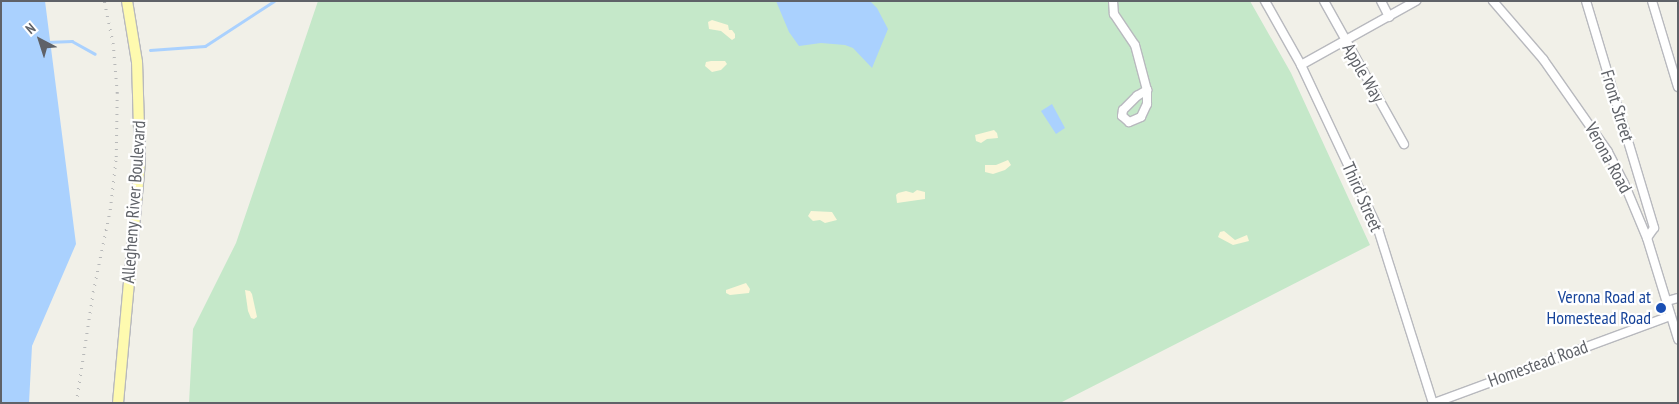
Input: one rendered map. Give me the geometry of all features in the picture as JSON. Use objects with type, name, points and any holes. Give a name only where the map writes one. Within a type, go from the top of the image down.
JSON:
[{"type":"main road","name":"Allegheny River Boulevard","points":[[118,403],[140,162],[137,62],[127,1]]},
{"type":"street","points":[[1113,1],[1114,14],[1135,44],[1147,90]]},
{"type":"street","name":"Third Street","points":[[1265,1],[1301,65],[1378,228],[1434,403]]},
{"type":"street","name":"Apple Way","points":[[1324,1],[1404,144]]},
{"type":"street","points":[[1381,1],[1390,17]]},
{"type":"street","points":[[1301,65],[1346,42],[1416,1]]},
{"type":"street","name":"Front Street","points":[[1586,1],[1654,228],[1647,238]]},
{"type":"street","points":[[1652,1],[1678,87]]},
{"type":"street","name":"Verona Road","points":[[1496,3],[1542,59],[1608,152],[1624,183],[1647,238],[1678,339]]},
{"type":"street","points":[[1667,302],[1678,298]]},
{"type":"street","name":"Homestead Road","points":[[1434,403],[1671,316]]},
{"type":"green space","points":[[318,1],[1250,1],[1291,73],[1370,245],[1060,403],[189,403],[193,329],[236,243]]},
{"type":"sand","points":[[712,20],[728,25],[729,30],[732,30],[735,34],[735,38],[732,40],[721,31],[709,29],[708,22]]},
{"type":"sand","points":[[725,61],[727,64],[721,70],[712,72],[705,66],[706,62]]},
{"type":"sand","points":[[994,130],[998,138],[987,139],[981,143],[976,141],[975,135]]},
{"type":"sand","points":[[1008,160],[1011,165],[1005,170],[993,174],[985,172],[985,165],[996,165]]},
{"type":"sand","points":[[917,190],[925,192],[925,199],[897,203],[896,195],[898,193],[906,191],[913,193]]},
{"type":"sand","points":[[811,211],[832,212],[837,220],[825,223],[820,220],[813,221],[808,216]]},
{"type":"sand","points":[[1224,231],[1235,240],[1247,235],[1249,241],[1233,245],[1218,237],[1220,232]]},
{"type":"sand","points":[[746,283],[750,289],[749,293],[730,295],[726,293],[726,290]]},
{"type":"sand","points":[[245,290],[250,291],[252,294],[257,317],[254,319],[251,318],[248,311]]},
{"type":"water","points":[[1,1],[45,1],[76,244],[32,346],[29,403],[1,403]]},
{"type":"water","points":[[776,1],[870,1],[877,8],[888,29],[872,68],[853,48],[845,45],[821,43],[799,46],[789,32]]},
{"type":"water","points":[[1052,104],[1065,128],[1056,134],[1041,111]]},
{"type":"waterway","points":[[150,50],[205,46],[274,1]]},
{"type":"waterway","points":[[47,42],[72,41],[95,54]]},
{"type":"railway","points":[[76,403],[93,292],[110,210],[116,157],[117,93],[113,44],[104,1]]},
{"type":"place","name":"Verona Road at Homestead Road","points":[[1661,308]]}]
